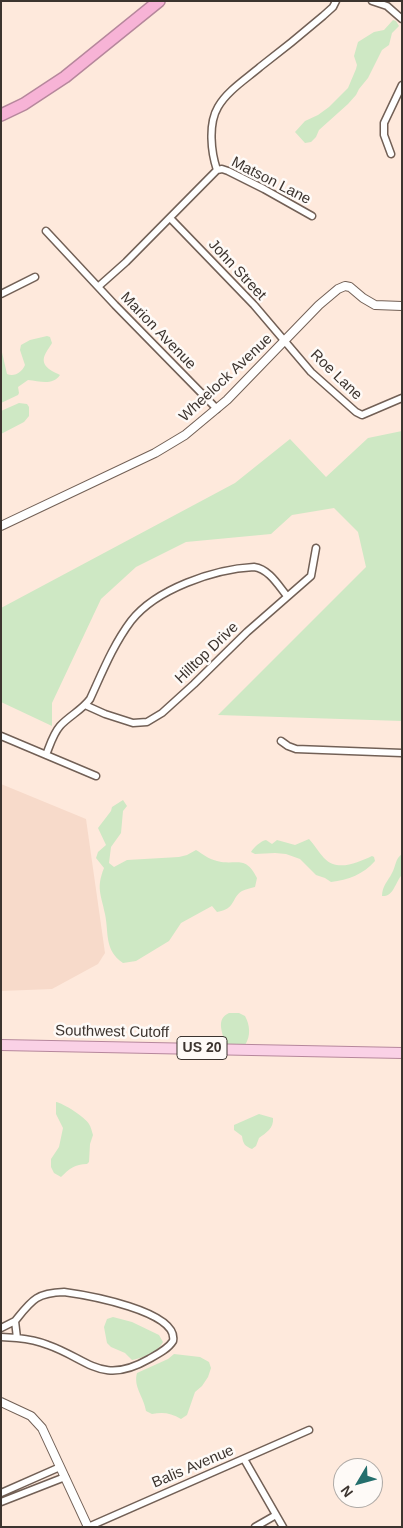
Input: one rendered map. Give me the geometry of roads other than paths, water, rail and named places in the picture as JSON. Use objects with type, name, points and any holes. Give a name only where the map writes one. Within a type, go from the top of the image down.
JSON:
[{"type":"highway","points":[[1,108],[31,93],[54,78],[148,1]]},
{"type":"highway","points":[[1,114],[24,104],[65,77],[159,1]]},
{"type":"main road","name":"Southwest Cutoff","points":[[1,1045],[402,1053]]},
{"type":"street","points":[[100,286],[218,170],[213,154],[212,129],[219,105],[244,80],[323,16],[336,1]]},
{"type":"street","points":[[372,1],[387,6],[402,19]]},
{"type":"street","points":[[391,154],[383,130],[387,116],[402,85]]},
{"type":"street","name":"Matson Lane","points":[[218,170],[228,171],[312,216]]},
{"type":"street","name":"John Street","points":[[170,218],[254,305],[284,342]]},
{"type":"street","name":"Marion Avenue","points":[[46,231],[82,270],[100,286],[115,305],[217,409]]},
{"type":"street","points":[[1,294],[35,277]]},
{"type":"street","name":"Wheelock Avenue","points":[[1,526],[168,446],[191,431],[217,409],[331,293],[341,287],[350,286],[363,298],[375,305],[402,306]]},
{"type":"street","name":"Roe Lane","points":[[284,342],[311,372],[359,414],[362,415],[402,398]]},
{"type":"street","name":"Hilltop Drive","points":[[85,705],[127,722],[138,723],[153,719],[162,713],[247,632],[311,576],[316,548]]},
{"type":"street","points":[[46,755],[62,724],[90,699],[119,639],[131,621],[145,607],[170,591],[218,573],[254,567],[259,567],[266,571],[287,596]]},
{"type":"street","points":[[1,736],[96,776]]},
{"type":"street","points":[[281,741],[296,750],[402,753]]},
{"type":"street","points":[[1,1328],[15,1321],[26,1307],[37,1298],[48,1293],[64,1292],[91,1296],[121,1304],[155,1317],[168,1325],[173,1332],[174,1338],[166,1349],[145,1361],[126,1369],[113,1370],[95,1368],[48,1345],[18,1338],[1,1337]]},
{"type":"street","points":[[15,1321],[18,1338]]},
{"type":"street","points":[[1,1402],[25,1413],[38,1423],[45,1432],[88,1527]]},
{"type":"street","name":"Balis Avenue","points":[[88,1527],[309,1430]]},
{"type":"street","points":[[244,1459],[283,1527]]},
{"type":"street","points":[[1,1493],[60,1468]]},
{"type":"street","points":[[1,1502],[65,1477]]},
{"type":"street","points":[[254,1527],[276,1515]]}]
